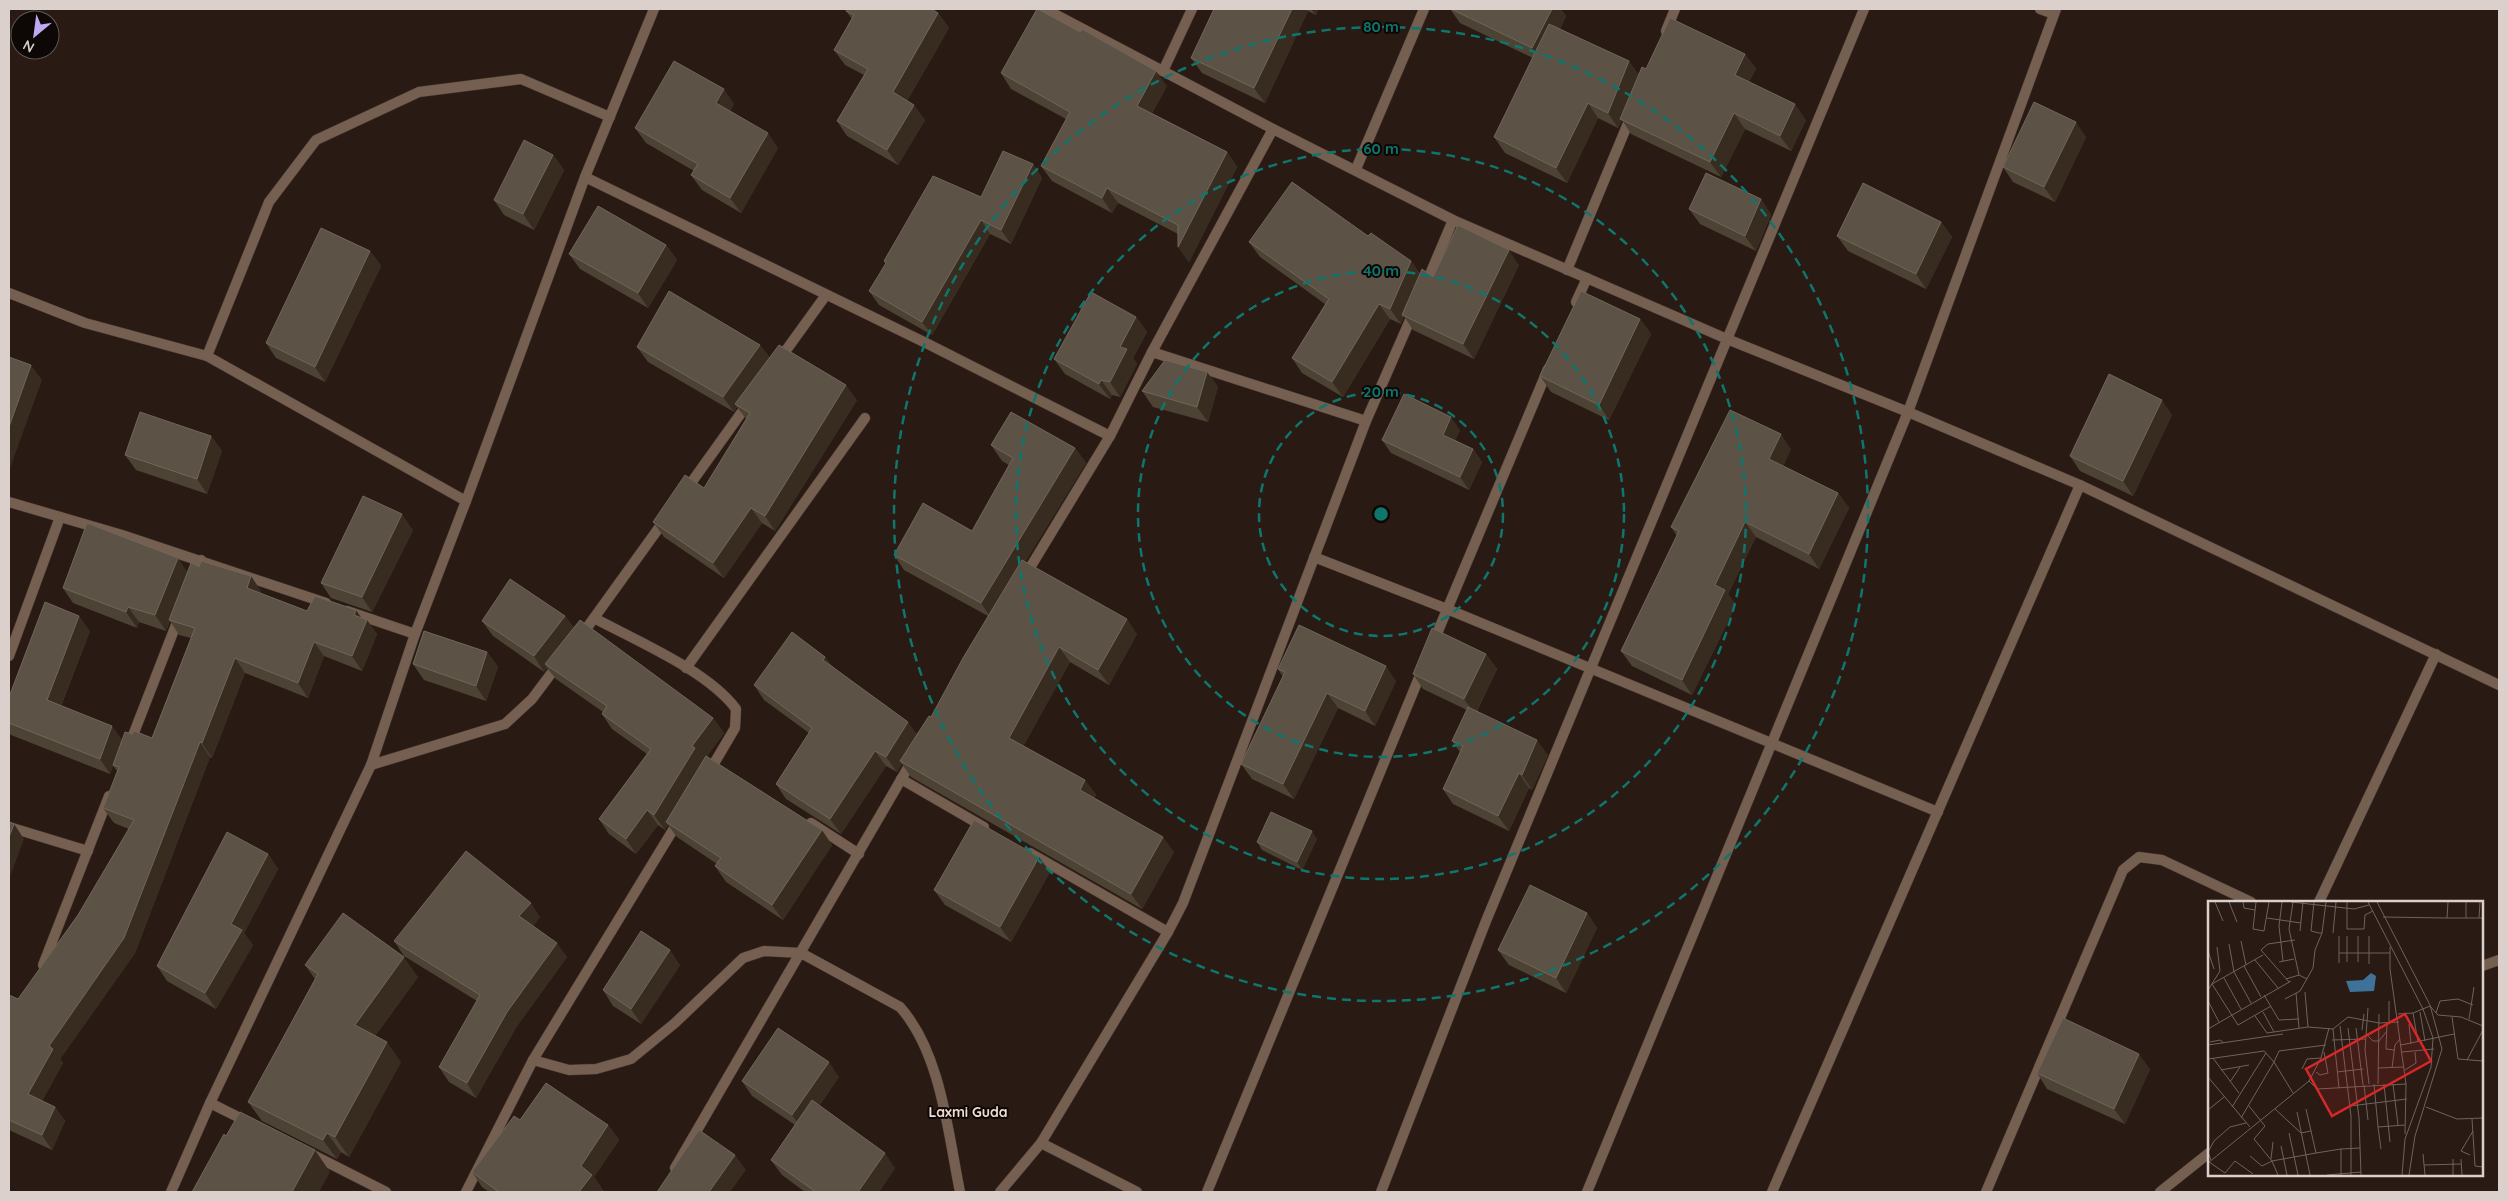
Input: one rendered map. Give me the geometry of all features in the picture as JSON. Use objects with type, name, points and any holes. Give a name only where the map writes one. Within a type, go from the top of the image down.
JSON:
[{"type":"street","points":[[171,1192],[210,1102],[372,765],[415,634],[585,177],[654,9]]},
{"type":"street","points":[[1045,9],[1273,129],[1356,169],[1453,220],[1727,339],[1908,412],[2080,485],[2499,685]]},
{"type":"street","points":[[1163,71],[1192,9]]},
{"type":"street","points":[[1356,169],[1424,9]]},
{"type":"street","points":[[1660,45],[1675,9]]},
{"type":"street","points":[[1381,1192],[1486,921],[1864,9]]},
{"type":"street","points":[[1587,1192],[1908,412],[2055,12],[2040,9]]},
{"type":"street","points":[[206,356],[270,202],[316,140],[419,92],[520,79],[610,117]]},
{"type":"street","points":[[1567,270],[1634,108]]},
{"type":"street","points":[[1018,587],[1110,436],[1152,352],[1273,129]]},
{"type":"street","points":[[585,177],[1110,436]]},
{"type":"street","points":[[1000,1192],[1041,1143],[1168,932],[1183,902],[1366,421],[1453,220]]},
{"type":"street","points":[[1571,315],[1586,278]]},
{"type":"street","points":[[9,293],[85,323],[206,356],[466,501]]},
{"type":"street","points":[[774,367],[826,295]]},
{"type":"street","points":[[1152,352],[1366,421]]},
{"type":"street","points":[[1207,1192],[1552,361]]},
{"type":"street","points":[[681,497],[757,392]]},
{"type":"street","points":[[686,668],[865,418]]},
{"type":"street","points":[[1772,1192],[2080,485]]},
{"type":"street","points":[[9,502],[201,560],[415,634]]},
{"type":"street","points":[[372,765],[505,724],[532,699],[594,618],[670,513]]},
{"type":"street","points":[[9,656],[60,517]]},
{"type":"street","points":[[1314,557],[1448,609],[1938,812]]},
{"type":"street","points":[[191,588],[201,560]]},
{"type":"street","points":[[127,751],[184,606]]},
{"type":"street","points":[[594,618],[686,668],[728,698],[736,709],[735,728],[719,764],[705,779]]},
{"type":"street","points":[[2319,901],[2436,654]]},
{"type":"street","points":[[670,1175],[921,746]]},
{"type":"street","points":[[901,779],[996,834]]},
{"type":"street","points":[[43,965],[113,788]]},
{"type":"street","points":[[466,1192],[533,1060],[684,813]]},
{"type":"street","points":[[803,818],[859,854]]},
{"type":"street","points":[[9,827],[88,851]]},
{"type":"street","points":[[1021,848],[1168,932]]},
{"type":"street","points":[[1986,1192],[2123,870],[2139,857],[2162,860],[2249,901]]},
{"type":"street","points":[[533,1060],[569,1070],[596,1069],[631,1059],[675,1023],[743,958],[764,951],[801,953],[892,1002],[900,1007],[911,1019],[925,1042],[936,1076],[960,1192]]},
{"type":"street","points":[[2483,966],[2499,960]]},
{"type":"street","points":[[210,1102],[263,1130]]},
{"type":"street","points":[[1041,1143],[1137,1192]]},
{"type":"street","points":[[298,1147],[386,1192]]},
{"type":"street","points":[[2160,1192],[2208,1153]]},
{"type":"building","points":[[847,9],[931,9],[938,13],[893,92],[914,105],[887,150],[837,121],[868,69],[834,50],[854,15],[846,11]]},
{"type":"building","points":[[1037,9],[1080,32],[1082,29],[1156,71],[1137,106],[1227,152],[1178,247],[1178,225],[1107,188],[1102,198],[1041,166],[1070,112],[1001,73]]},
{"type":"building","points":[[1214,9],[1292,9],[1254,88],[1191,58]]},
{"type":"building","points":[[1451,9],[1552,9],[1532,48]]},
{"type":"building","points":[[1670,18],[1745,54],[1735,75],[1795,104],[1780,136],[1734,113],[1710,162],[1620,119],[1642,67],[1646,69]]},
{"type":"building","points":[[1549,24],[1629,61],[1608,113],[1588,103],[1556,168],[1494,137]]},
{"type":"building","points":[[674,61],[724,89],[716,103],[768,133],[730,198],[691,175],[698,164],[635,128]]},
{"type":"building","points":[[2034,102],[2076,122],[2044,187],[2003,167]]},
{"type":"building","points":[[524,140],[553,155],[523,214],[494,200]]},
{"type":"building","points":[[1003,151],[1033,164],[1001,230],[981,220],[922,322],[869,291],[933,176],[981,197]]},
{"type":"building","points":[[1706,173],[1761,199],[1745,236],[1689,209]]},
{"type":"building","points":[[1292,182],[1368,236],[1371,233],[1411,261],[1390,309],[1379,304],[1332,382],[1292,358],[1329,299],[1249,242]]},
{"type":"building","points":[[1863,183],[1941,222],[1916,274],[1837,236]]},
{"type":"building","points":[[598,206],[666,245],[638,293],[569,254]]},
{"type":"building","points":[[1458,225],[1509,250],[1463,344],[1402,315],[1422,269],[1433,277]]},
{"type":"building","points":[[321,228],[370,251],[315,367],[266,343]]},
{"type":"building","points":[[669,291],[760,345],[723,397],[637,347]]},
{"type":"building","points":[[1581,291],[1640,319],[1599,405],[1540,376]]},
{"type":"building","points":[[1091,292],[1136,317],[1120,347],[1127,349],[1110,382],[1101,380],[1099,384],[1054,359]]},
{"type":"building","points":[[779,345],[846,385],[765,516],[751,508],[713,563],[653,522],[685,475],[704,488],[750,413],[735,404]]},
{"type":"building","points":[[9,357],[31,365],[9,427]]},
{"type":"building","points":[[1165,360],[1207,372],[1197,407],[1142,391]]},
{"type":"building","points":[[2109,374],[2162,400],[2123,481],[2070,456]]},
{"type":"building","points":[[1404,394],[1451,417],[1443,435],[1473,449],[1460,477],[1382,440]]},
{"type":"building","points":[[1730,410],[1781,434],[1769,459],[1838,493],[1809,554],[1745,522],[1715,585],[1725,590],[1682,680],[1621,651],[1679,531],[1671,527]]},
{"type":"building","points":[[140,412],[211,436],[197,479],[125,455]]},
{"type":"building","points":[[1011,412],[1075,448],[981,603],[894,555],[923,503],[972,531],[1013,458],[991,445]]},
{"type":"building","points":[[363,496],[402,514],[362,597],[321,583]]},
{"type":"building","points":[[87,523],[178,558],[155,615],[128,607],[126,612],[63,588]]},
{"type":"building","points":[[1022,560],[1127,619],[1098,670],[1059,647],[1009,738],[1085,780],[1080,790],[1163,837],[1131,894],[900,761],[929,716],[931,717],[963,658]]},
{"type":"building","points":[[201,561],[251,576],[247,588],[307,611],[315,596],[356,610],[354,615],[367,620],[352,656],[314,642],[298,683],[235,658],[202,743],[200,742],[124,938],[49,1046],[53,1049],[28,1094],[55,1107],[42,1135],[9,1120],[9,995],[18,999],[78,915],[134,820],[103,808],[119,767],[113,765],[125,732],[132,734],[134,731],[152,738],[195,628],[169,620],[191,563],[199,567]]},
{"type":"building","points":[[510,579],[565,616],[534,656],[482,621]]},
{"type":"building","points":[[45,602],[79,616],[47,700],[112,726],[100,759],[9,723],[9,697]]},
{"type":"building","points":[[580,620],[713,718],[692,746],[695,748],[654,815],[647,810],[626,839],[599,819],[651,749],[602,714],[607,706],[545,664]]},
{"type":"building","points":[[1299,625],[1386,666],[1365,711],[1327,693],[1283,784],[1241,764],[1285,672],[1278,669]]},
{"type":"building","points":[[1432,628],[1486,654],[1464,699],[1413,674]]},
{"type":"building","points":[[424,631],[487,652],[476,686],[413,664]]},
{"type":"building","points":[[792,632],[825,657],[823,660],[908,722],[886,757],[875,751],[830,819],[776,784],[812,728],[754,685]]},
{"type":"building","points":[[1468,707],[1537,740],[1522,775],[1519,773],[1498,816],[1443,789],[1463,746],[1452,741]]},
{"type":"building","points":[[706,756],[822,830],[772,905],[715,866],[721,858],[666,822]]},
{"type":"building","points":[[1271,812],[1312,831],[1297,862],[1257,842]]},
{"type":"building","points":[[974,820],[1039,857],[1000,927],[934,890]]},
{"type":"building","points":[[9,822],[14,824],[9,837]]},
{"type":"building","points":[[227,832],[268,854],[231,924],[242,930],[205,993],[157,966]]},
{"type":"building","points":[[466,851],[531,903],[519,916],[557,943],[507,1012],[467,1083],[439,1067],[480,995],[394,941]]},
{"type":"building","points":[[1530,885],[1587,913],[1556,978],[1498,950]]},
{"type":"building","points":[[343,913],[404,957],[355,1025],[387,1042],[335,1137],[327,1133],[323,1140],[248,1102],[318,974],[305,965]]},
{"type":"building","points":[[641,931],[670,950],[631,1009],[603,990]]},
{"type":"building","points":[[2063,1018],[2139,1054],[2114,1109],[2037,1073]]},
{"type":"building","points":[[778,1028],[829,1062],[792,1115],[742,1081]]},
{"type":"building","points":[[546,1083],[608,1125],[581,1166],[592,1175],[579,1192],[499,1192],[472,1172],[514,1116],[520,1120]]},
{"type":"building","points":[[812,1100],[885,1153],[858,1192],[816,1192],[771,1160]]},
{"type":"building","points":[[240,1112],[315,1150],[292,1192],[192,1192],[224,1134],[226,1136]]},
{"type":"building","points":[[699,1130],[735,1155],[709,1192],[657,1192]]},
{"type":"district","name":"Laxmi Guda","points":[[968,1112]]}]
